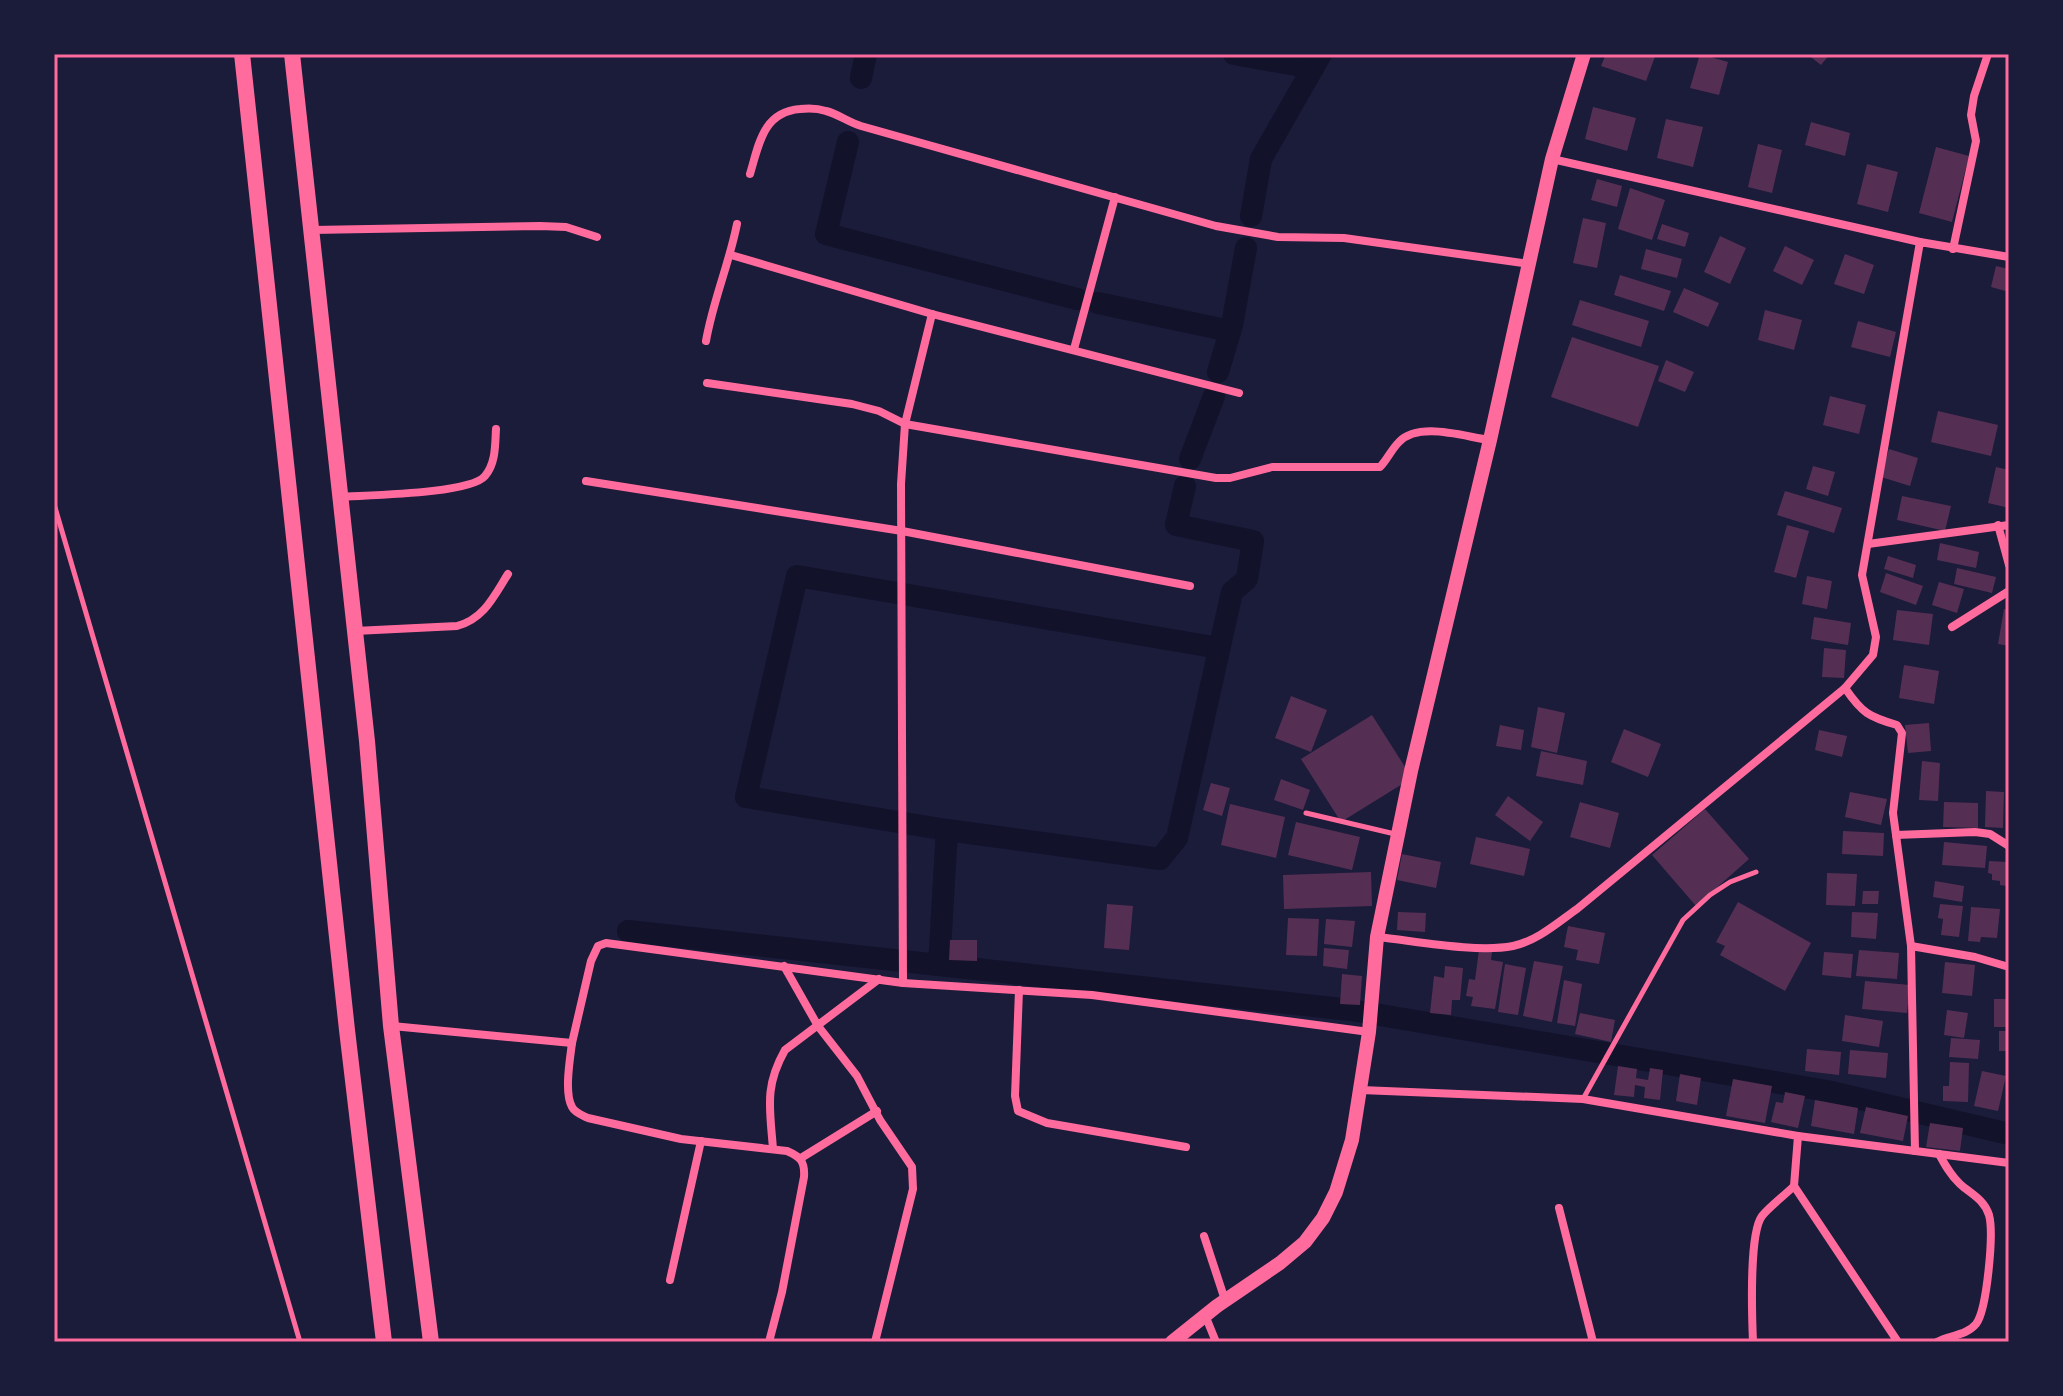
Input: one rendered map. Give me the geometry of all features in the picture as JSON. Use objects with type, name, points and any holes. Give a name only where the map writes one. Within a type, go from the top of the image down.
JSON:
[{"type":"main road","points":[[242,54],[345,1014],[384,1342]]},
{"type":"main road","points":[[292,54],[367,741],[391,1026],[431,1342]]},
{"type":"street","points":[[1172,1342],[1305,1242],[1323,1218],[1336,1192],[1352,1140],[1361,1090],[1377,937],[1398,835],[1552,159],[1584,54]]},
{"type":"street","points":[[1953,249],[1976,141],[1971,115],[1974,96],[1988,54]]},
{"type":"street","points":[[750,174],[762,133],[771,118],[785,111],[814,109],[861,126],[1216,226],[1278,237],[1344,238],[1530,264]]},
{"type":"street","points":[[1552,159],[1920,242],[2009,257]]},
{"type":"street","points":[[1074,349],[1115,197]]},
{"type":"street","points":[[706,341],[713,305],[731,255],[737,224]]},
{"type":"street","points":[[311,230],[540,226],[566,227],[597,237]]},
{"type":"street","points":[[1377,937],[1492,948],[1513,946],[1541,934],[1577,909],[1845,688],[1873,655],[1876,637],[1862,575],[1920,242]]},
{"type":"street","points":[[731,255],[932,314],[1239,393]]},
{"type":"street","points":[[903,983],[901,484],[905,424],[932,314]]},
{"type":"street","points":[[707,383],[852,404],[879,411],[905,424],[1216,478],[1230,478],[1272,467],[1380,467],[1399,441],[1426,432],[1490,440]]},
{"type":"street","points":[[338,497],[453,489],[477,483],[493,463],[496,429]]},
{"type":"street","points":[[586,481],[902,531],[1190,586]]},
{"type":"street","points":[[1998,525],[2009,565]]},
{"type":"street","points":[[1868,544],[2009,525]]},
{"type":"street","points":[[354,631],[469,623],[483,613],[508,574]]},
{"type":"street","points":[[1952,627],[2009,591]]},
{"type":"street","points":[[1845,688],[1858,707],[1871,718],[1897,725],[1902,733],[1893,813],[1911,946],[1915,1151]]},
{"type":"street","points":[[1896,835],[1975,832],[1990,834],[2009,846]]},
{"type":"street","points":[[769,1342],[782,1292],[805,1166],[801,1158],[787,1151],[681,1139],[588,1118],[571,1106],[569,1070],[572,1043],[591,961],[598,946],[606,943],[903,983],[1092,995],[1370,1027]]},
{"type":"street","points":[[1911,946],[1975,957],[2009,967]]},
{"type":"street","points":[[784,966],[818,1026],[857,1076],[880,1120],[912,1167],[913,1189],[875,1342]]},
{"type":"street","points":[[773,1149],[769,1091],[775,1067],[785,1050],[879,979]]},
{"type":"street","points":[[1019,990],[1015,1096],[1018,1111],[1047,1123],[1186,1147]]},
{"type":"street","points":[[391,1026],[572,1043]]},
{"type":"street","points":[[1361,1090],[1583,1099],[1798,1136],[2009,1163]]},
{"type":"street","points":[[801,1158],[877,1111]]},
{"type":"street","points":[[1798,1136],[1794,1186],[1898,1342]]},
{"type":"street","points":[[670,1280],[701,1141]]},
{"type":"street","points":[[1937,1342],[1964,1334],[1976,1324],[1986,1301],[1989,1237],[1989,1216],[1978,1197],[1950,1174],[1939,1154]]},
{"type":"street","points":[[1753,1342],[1752,1291],[1758,1225],[1764,1213],[1794,1186]]},
{"type":"street","points":[[1559,1208],[1593,1342]]},
{"type":"street","points":[[1204,1236],[1225,1300]]},
{"type":"street","points":[[1205,1315],[1216,1342]]},
{"type":"lane","points":[[54,504],[300,1342]]},
{"type":"lane","points":[[1306,813],[1398,835]]},
{"type":"lane","points":[[1583,1099],[1683,920],[1720,889],[1756,872]]},
{"type":"building","points":[[1606,54],[1656,54],[1646,81],[1601,66]]},
{"type":"building","points":[[1700,54],[1728,62],[1719,95],[1690,88]]},
{"type":"building","points":[[1807,54],[1830,54],[1821,65]]},
{"type":"building","points":[[1593,107],[1636,118],[1627,151],[1585,139]]},
{"type":"building","points":[[1666,119],[1703,127],[1693,167],[1657,158]]},
{"type":"building","points":[[1811,122],[1850,133],[1845,156],[1805,145]]},
{"type":"building","points":[[1758,144],[1782,150],[1772,193],[1748,187]]},
{"type":"building","points":[[1936,147],[1969,156],[1952,222],[1919,213]]},
{"type":"building","points":[[1867,164],[1898,172],[1888,212],[1857,204]]},
{"type":"building","points":[[1597,179],[1622,186],[1617,207],[1591,200]]},
{"type":"building","points":[[1630,188],[1665,200],[1652,240],[1618,229]]},
{"type":"building","points":[[1583,218],[1606,223],[1597,268],[1573,263]]},
{"type":"building","points":[[1662,224],[1689,233],[1685,247],[1657,239]]},
{"type":"building","points":[[1720,236],[1746,248],[1730,284],[1704,272]]},
{"type":"building","points":[[1785,246],[1814,260],[1802,285],[1773,271]]},
{"type":"building","points":[[1646,249],[1682,259],[1677,278],[1641,269]]},
{"type":"building","points":[[1845,254],[1874,265],[1864,294],[1834,284]]},
{"type":"building","points":[[1996,266],[2009,269],[2009,292],[1991,287]]},
{"type":"building","points":[[1620,275],[1671,291],[1664,311],[1614,295]]},
{"type":"building","points":[[1684,288],[1719,303],[1708,327],[1673,312]]},
{"type":"building","points":[[1580,300],[1649,321],[1641,347],[1572,325]]},
{"type":"building","points":[[1765,310],[1802,320],[1794,350],[1758,340]]},
{"type":"building","points":[[1858,321],[1896,332],[1890,357],[1851,347]]},
{"type":"building","points":[[1572,337],[1659,366],[1638,427],[1551,397]]},
{"type":"building","points":[[1666,360],[1694,372],[1685,392],[1658,381]]},
{"type":"building","points":[[1830,396],[1866,405],[1859,434],[1823,425]]},
{"type":"building","points":[[1938,411],[1998,425],[1991,456],[1931,442]]},
{"type":"building","points":[[1889,449],[1918,458],[1910,486],[1881,477]]},
{"type":"building","points":[[1813,466],[1835,472],[1828,496],[1806,489]]},
{"type":"building","points":[[1996,467],[2009,470],[2009,508],[1988,503]]},
{"type":"building","points":[[1785,491],[1842,508],[1834,533],[1777,515]]},
{"type":"building","points":[[1902,496],[1951,506],[1945,531],[1897,520]]},
{"type":"building","points":[[1787,525],[1809,531],[1796,578],[1774,572]]},
{"type":"building","points":[[1940,543],[1979,552],[1976,568],[1937,560]]},
{"type":"building","points":[[1888,556],[1916,565],[1913,578],[1884,569]]},
{"type":"building","points":[[1957,568],[1996,577],[1992,593],[1954,584]]},
{"type":"building","points":[[1886,573],[1923,586],[1916,605],[1880,592]]},
{"type":"building","points":[[1807,576],[1832,581],[1827,609],[1802,604]]},
{"type":"building","points":[[1939,582],[1964,589],[1957,613],[1932,605]]},
{"type":"building","points":[[2004,609],[2009,610],[2009,646],[1998,644]]},
{"type":"building","points":[[1897,610],[1933,614],[1929,645],[1893,640]]},
{"type":"building","points":[[1814,617],[1851,623],[1848,645],[1811,639]]},
{"type":"building","points":[[1824,648],[1846,650],[1844,678],[1822,677]]},
{"type":"building","points":[[1904,665],[1939,671],[1934,704],[1899,698]]},
{"type":"building","points":[[1291,696],[1327,710],[1311,752],[1275,738]]},
{"type":"building","points":[[1538,707],[1565,713],[1557,753],[1531,747]]},
{"type":"building","points":[[1372,715],[1412,778],[1341,822],[1301,759]]},
{"type":"building","points":[[1929,723],[1931,751],[1908,753],[1905,725]]},
{"type":"building","points":[[1500,725],[1524,730],[1521,750],[1496,746]]},
{"type":"building","points":[[1624,729],[1661,744],[1648,777],[1611,762]]},
{"type":"building","points":[[1819,730],[1847,736],[1842,757],[1815,750]]},
{"type":"building","points":[[1541,751],[1587,761],[1583,785],[1536,776]]},
{"type":"building","points":[[1922,761],[1940,763],[1938,801],[1919,800]]},
{"type":"building","points":[[1281,779],[1310,790],[1303,810],[1274,800]]},
{"type":"building","points":[[1211,783],[1230,788],[1222,816],[1203,810]]},
{"type":"building","points":[[1986,791],[2004,792],[2003,828],[1985,827]]},
{"type":"building","points":[[1850,792],[1887,799],[1881,825],[1845,817]]},
{"type":"building","points":[[1508,796],[1543,822],[1530,841],[1495,815]]},
{"type":"building","points":[[1580,802],[1619,813],[1610,848],[1570,837]]},
{"type":"building","points":[[1944,802],[1978,803],[1978,828],[1943,827]]},
{"type":"building","points":[[1230,804],[1285,817],[1276,858],[1221,845]]},
{"type":"building","points":[[1705,809],[1749,859],[1696,906],[1652,855]]},
{"type":"building","points":[[1296,822],[1360,837],[1352,870],[1288,855]]},
{"type":"building","points":[[1843,831],[1884,833],[1883,856],[1842,854]]},
{"type":"building","points":[[1476,837],[1530,849],[1524,876],[1470,864]]},
{"type":"building","points":[[1944,842],[1987,846],[1985,868],[1942,865]]},
{"type":"building","points":[[1402,854],[1441,862],[1436,888],[1397,880]]},
{"type":"building","points":[[1989,861],[2008,862],[2006,886],[1992,880],[1992,874],[1988,873]]},
{"type":"building","points":[[1371,872],[1372,906],[1284,909],[1283,875]]},
{"type":"building","points":[[1827,873],[1857,874],[1855,906],[1826,905]]},
{"type":"building","points":[[1935,881],[1964,886],[1962,902],[1933,897]]},
{"type":"building","points":[[1863,891],[1879,891],[1878,904],[1862,904]]},
{"type":"building","points":[[1738,902],[1811,943],[1785,991],[1720,955],[1725,946],[1716,942]]},
{"type":"building","points":[[1107,904],[1133,906],[1129,950],[1104,948]]},
{"type":"building","points":[[1940,904],[1963,906],[1959,937],[1941,935],[1943,919],[1938,918]]},
{"type":"building","points":[[1971,907],[2000,909],[1997,938],[1981,937],[1980,942],[1968,941]]},
{"type":"building","points":[[1398,912],[1426,913],[1425,932],[1397,930]]},
{"type":"building","points":[[1852,912],[1878,913],[1876,939],[1851,937]]},
{"type":"building","points":[[1288,918],[1319,919],[1317,956],[1286,955]]},
{"type":"building","points":[[1326,919],[1355,921],[1352,947],[1324,944]]},
{"type":"building","points":[[1568,926],[1605,933],[1599,964],[1576,960],[1578,950],[1564,947]]},
{"type":"building","points":[[950,940],[977,940],[977,961],[949,960]]},
{"type":"building","points":[[1324,948],[1349,950],[1347,969],[1323,966]]},
{"type":"building","points":[[1479,950],[1492,952],[1491,960],[1503,962],[1495,1009],[1471,1006],[1473,997],[1466,996],[1469,979],[1475,980]]},
{"type":"building","points":[[1859,950],[1899,953],[1897,979],[1856,976]]},
{"type":"building","points":[[1824,952],[1853,954],[1851,978],[1822,975]]},
{"type":"building","points":[[1534,961],[1563,966],[1552,1022],[1523,1016]]},
{"type":"building","points":[[1945,962],[1975,965],[1972,996],[1942,993]]},
{"type":"building","points":[[1505,964],[1526,968],[1518,1015],[1498,1012]]},
{"type":"building","points":[[1445,966],[1463,968],[1460,1000],[1452,1000],[1451,1015],[1430,1013],[1434,976],[1444,978]]},
{"type":"building","points":[[1342,974],[1362,976],[1360,1005],[1340,1004]]},
{"type":"building","points":[[1564,980],[1582,984],[1575,1026],[1557,1023]]},
{"type":"building","points":[[1865,981],[1910,985],[1907,1013],[1862,1009]]},
{"type":"building","points":[[1994,999],[2009,999],[2009,1027],[1994,1027]]},
{"type":"building","points":[[1947,1010],[1968,1013],[1964,1038],[1944,1035]]},
{"type":"building","points":[[1580,1013],[1615,1020],[1611,1042],[1575,1034]]},
{"type":"building","points":[[1845,1015],[1883,1021],[1879,1047],[1842,1041]]},
{"type":"building","points":[[1999,1031],[2009,1031],[2009,1051],[1999,1051]]},
{"type":"building","points":[[1951,1038],[1980,1040],[1978,1059],[1949,1057]]},
{"type":"building","points":[[1807,1049],[1841,1052],[1839,1075],[1805,1071]]},
{"type":"building","points":[[1850,1050],[1888,1053],[1886,1078],[1848,1074]]},
{"type":"building","points":[[1950,1062],[1969,1063],[1968,1102],[1943,1101],[1943,1086],[1949,1086]]},
{"type":"building","points":[[1618,1066],[1637,1069],[1636,1078],[1648,1080],[1650,1068],[1663,1070],[1660,1100],[1644,1098],[1645,1087],[1635,1085],[1634,1097],[1614,1095]]},
{"type":"building","points":[[1982,1071],[2006,1076],[1998,1111],[1974,1106]]},
{"type":"building","points":[[1680,1074],[1701,1078],[1697,1105],[1676,1101]]},
{"type":"building","points":[[1733,1079],[1772,1086],[1765,1123],[1726,1116]]},
{"type":"building","points":[[1785,1092],[1805,1096],[1798,1128],[1771,1122],[1776,1102],[1783,1103]]},
{"type":"building","points":[[1815,1100],[1858,1108],[1854,1134],[1811,1126]]},
{"type":"building","points":[[1866,1107],[1908,1116],[1903,1141],[1860,1133]]},
{"type":"building","points":[[1930,1123],[1963,1128],[1960,1151],[1926,1147]]},
{"type":"waterway","points":[[861,78],[866,54]]},
{"type":"waterway","points":[[1234,54],[1313,68]]},
{"type":"waterway","points":[[1251,216],[1261,159],[1321,54]]},
{"type":"waterway","points":[[848,142],[826,234],[1077,299]]},
{"type":"waterway","points":[[1218,372],[1232,325],[1246,248]]},
{"type":"waterway","points":[[1098,303],[1230,331]]},
{"type":"waterway","points":[[1190,459],[1214,396]]},
{"type":"waterway","points":[[939,965],[947,830],[1160,859],[1177,838],[1232,592],[1247,579],[1253,541],[1176,525],[1185,486]]},
{"type":"waterway","points":[[947,830],[746,797],[797,576],[1219,648]]},
{"type":"waterway","points":[[628,931],[1351,1010],[1827,1091],[2009,1134]]}]
